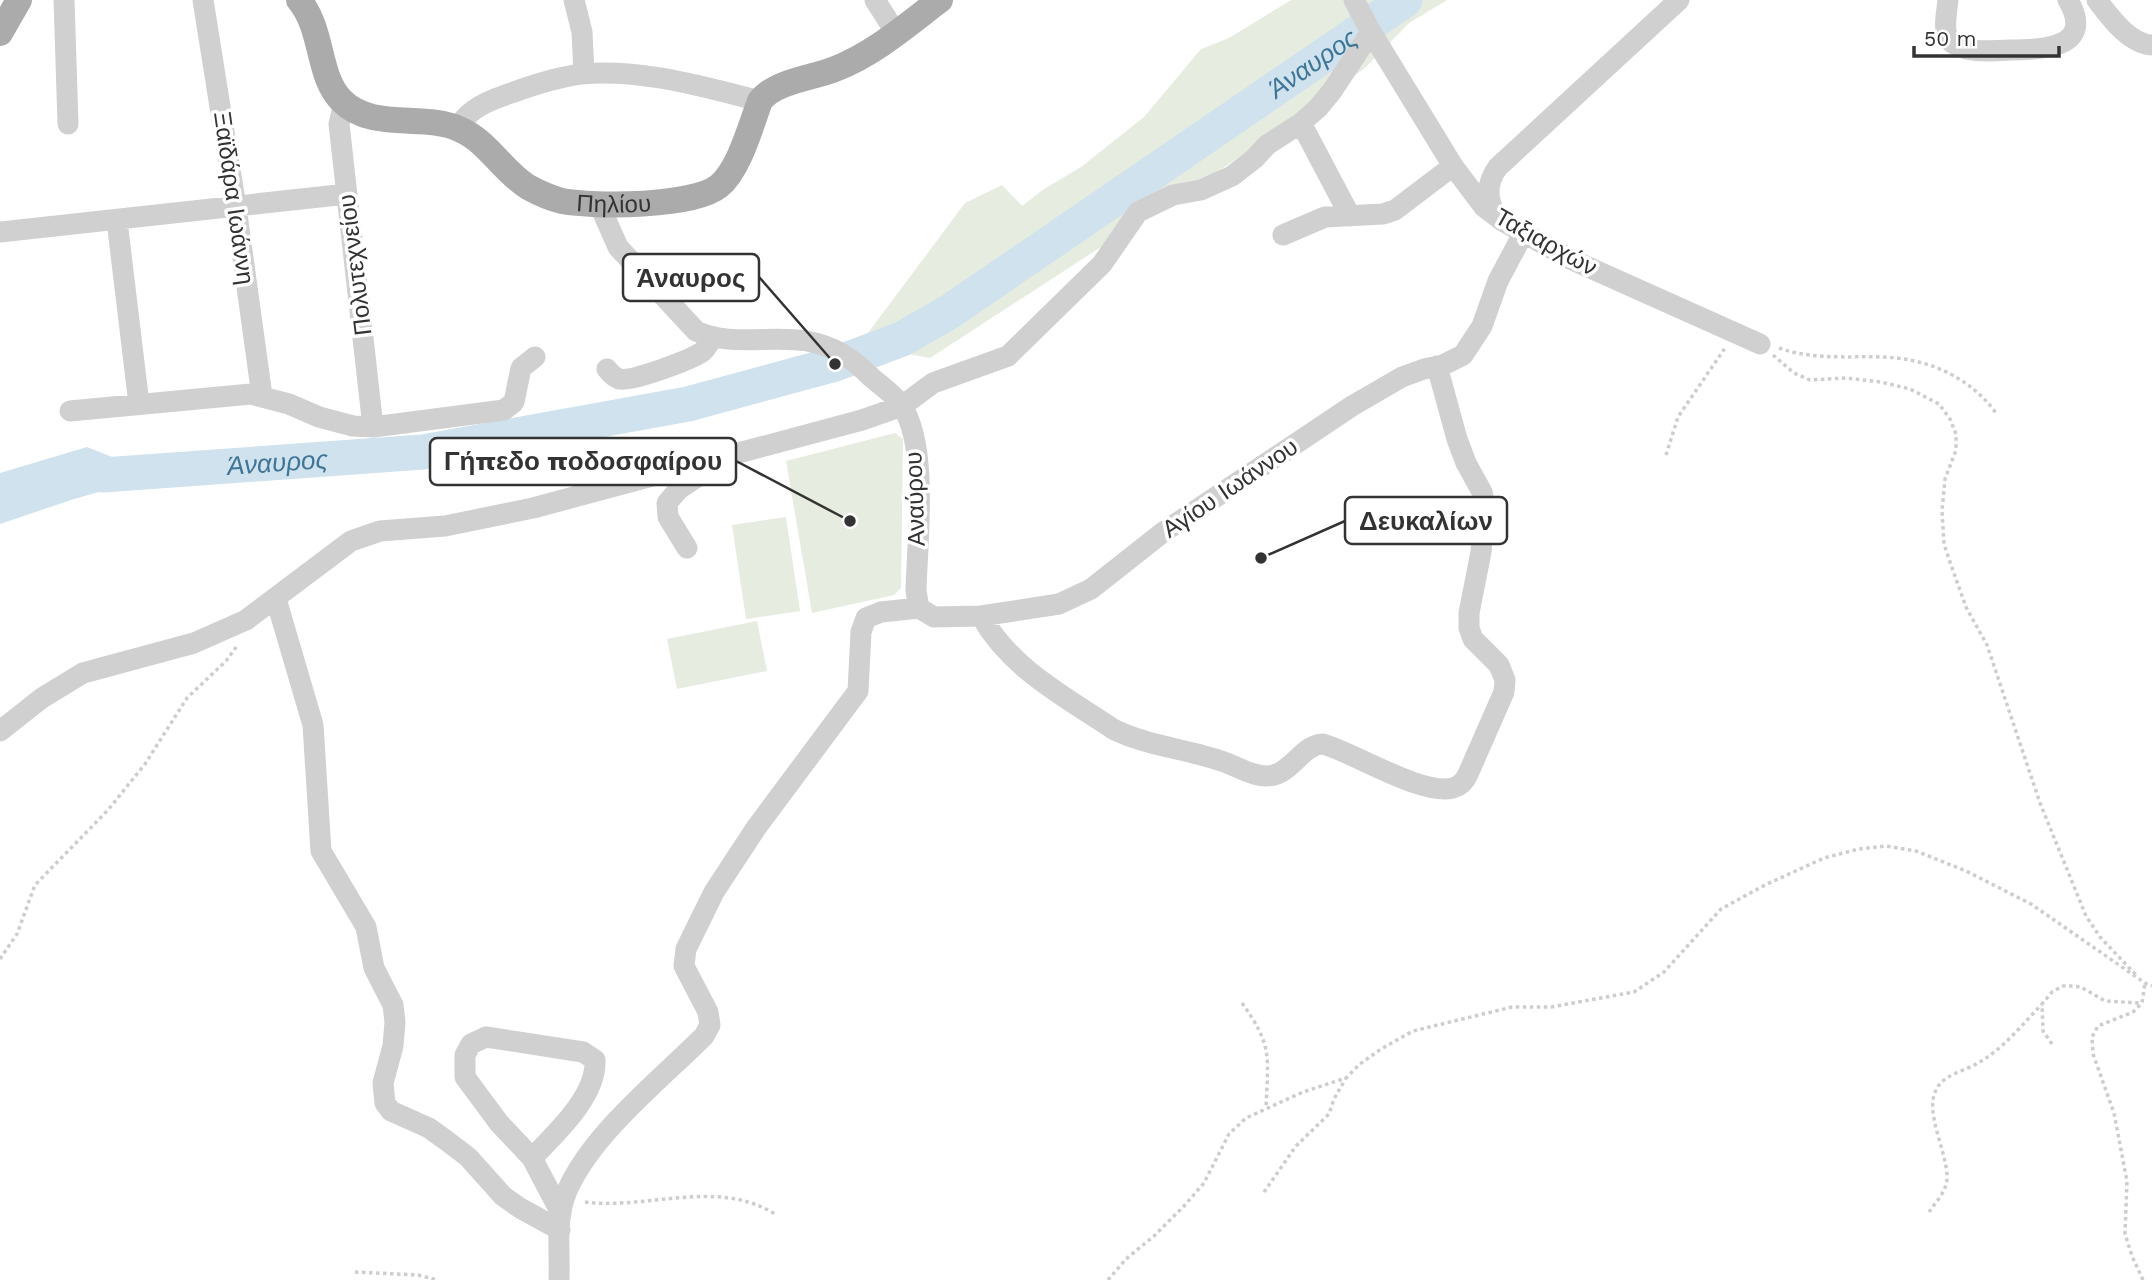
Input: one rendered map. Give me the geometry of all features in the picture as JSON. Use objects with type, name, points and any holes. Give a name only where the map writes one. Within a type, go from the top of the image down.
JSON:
[{"type":"main road","points":[[0,33],[19,0]]},
{"type":"main road","points":[[299,0],[313,21],[331,87],[344,103]]},
{"type":"main road","points":[[761,101],[765,95],[779,88],[846,65],[896,33],[940,0]]},
{"type":"main road","name":"Πηλίου","points":[[344,103],[356,111],[372,116],[439,122],[457,128],[476,139],[530,188],[558,200],[599,204],[659,202],[709,193],[719,186],[734,166],[761,101]]},
{"type":"street","points":[[64,0],[68,124]]},
{"type":"street","name":"Ξαϊδάρα Ιωάννη","points":[[204,0],[262,396]]},
{"type":"street","points":[[573,0],[582,32],[584,74]]},
{"type":"street","points":[[875,0],[896,33]]},
{"type":"street","name":"Ταξιαρχών","points":[[1354,0],[1452,166],[1484,207],[1523,234],[1570,258],[1760,344]]},
{"type":"street","points":[[1501,220],[1492,207],[1489,191],[1493,174],[1498,167],[1679,0]]},
{"type":"street","points":[[1948,0],[1948,38],[1963,48],[1978,51],[2039,49],[2067,41],[2076,25],[2068,0]]},
{"type":"street","points":[[2097,0],[2118,26],[2143,44],[2152,45]]},
{"type":"street","points":[[0,731],[42,698],[83,673],[194,643],[224,631],[276,599],[351,541],[380,531],[467,522],[533,508],[862,420],[902,406],[933,383],[1007,356],[1102,264],[1126,225],[1138,212],[1173,195],[1202,190],[1232,176],[1267,145],[1301,123],[1332,91],[1370,30]]},
{"type":"street","points":[[457,128],[468,113],[491,100],[548,81],[584,74],[648,77],[761,101]]},
{"type":"street","name":"Πολυτεχνείου","points":[[344,103],[339,124],[373,427]]},
{"type":"street","points":[[1301,123],[1350,216]]},
{"type":"street","points":[[1283,235],[1320,218],[1383,214],[1395,210],[1452,166]]},
{"type":"street","points":[[0,232],[347,194]]},
{"type":"street","points":[[599,204],[618,247],[696,331],[712,339],[703,351],[654,372],[621,379],[607,369]]},
{"type":"street","points":[[117,221],[139,404]]},
{"type":"street","name":"Αγίου Ιωάννου","points":[[562,1214],[593,1149],[630,1108],[704,1036],[710,1025],[708,1012],[684,966],[686,949],[715,892],[756,828],[858,691],[860,644],[866,618],[881,612],[919,608],[934,617],[981,616],[1059,604],[1078,597],[1162,533],[1352,406],[1402,377],[1455,361],[1473,343],[1498,281],[1523,234]]},
{"type":"street","name":"Αναύρου","points":[[712,339],[769,338],[807,341],[839,350],[856,362],[902,406],[913,433],[918,471],[916,591],[919,608]]},
{"type":"street","points":[[70,411],[236,395],[262,396],[319,417],[354,426],[373,427],[504,410],[514,402],[521,368],[535,357]]},
{"type":"street","points":[[981,616],[1000,645],[1021,666],[1113,729],[1128,736],[1206,755],[1263,776],[1281,773],[1319,743],[1423,784],[1451,788],[1461,784],[1502,697],[1505,680],[1499,665],[1473,639],[1469,628],[1469,613],[1482,552],[1486,505],[1457,439],[1437,366]]},
{"type":"street","points":[[687,548],[668,517],[667,503],[679,489],[730,455]]},
{"type":"street","points":[[276,599],[313,725],[320,851],[366,926],[374,968],[393,1005],[393,1046],[383,1083],[385,1103],[391,1111],[429,1128],[468,1157],[503,1196],[520,1208],[562,1214]]},
{"type":"street","points":[[532,1158],[577,1108],[590,1085],[595,1060],[583,1052],[486,1037],[471,1044],[465,1055],[465,1077],[499,1123],[532,1158],[562,1214],[559,1280]]},
{"type":"path","points":[[1666,455],[1678,417],[1734,333]]},
{"type":"path","points":[[1760,344],[1815,356],[1883,357],[1919,362],[1960,379],[1981,394],[1996,413]]},
{"type":"path","points":[[1760,344],[1794,373],[1810,380],[1881,382],[1910,390],[1939,404],[1950,419],[1956,433],[1956,450],[1945,479],[1942,511],[1944,544],[1951,565],[1966,607],[1987,645],[2040,803],[2086,916],[2099,937],[2145,983]]},
{"type":"path","points":[[0,959],[17,934],[36,885],[108,810],[145,764],[187,698],[226,661],[256,613]]},
{"type":"path","points":[[1108,1280],[1204,1183],[1229,1134],[1245,1118],[1346,1077],[1381,1049],[1413,1031],[1512,1007],[1551,1007],[1634,992],[1664,972],[1721,909],[1824,858],[1859,849],[1886,846],[1916,851],[1966,871],[2031,904],[2152,986]]},
{"type":"path","points":[[2143,1280],[2125,1234],[2127,1181],[2114,1112],[2092,1037],[2098,1026],[2133,1012],[2142,1003],[2145,983]]},
{"type":"path","points":[[1929,1212],[1941,1195],[1947,1179],[1934,1111],[1935,1091],[1942,1081],[1979,1063],[2003,1045],[2052,992],[2063,986],[2081,987],[2105,1001],[2142,1003]]},
{"type":"path","points":[[1242,1003],[1260,1027],[1267,1046],[1266,1108]]},
{"type":"path","points":[[2042,1004],[2043,1031],[2052,1044]]},
{"type":"path","points":[[1264,1192],[1296,1146],[1329,1114],[1346,1077]]},
{"type":"path","points":[[562,1214],[596,1203],[649,1202],[715,1195],[739,1198],[775,1214]]},
{"type":"path","points":[[355,1272],[388,1276],[418,1275],[437,1280]]},
{"type":"shaded area","points":[[1291,0],[1447,0],[1409,23],[1367,66],[1312,110],[930,358],[859,345],[965,203],[1002,185],[1022,206],[1081,167],[1144,117],[1201,49],[1229,38]]},
{"type":"shaded area","points":[[895,433],[903,439],[901,588],[894,595],[812,613],[786,461]]},
{"type":"shaded area","points":[[786,517],[800,611],[746,619],[732,525]]},
{"type":"shaded area","points":[[757,621],[767,671],[677,689],[667,639]]},
{"type":"water","points":[[87,447],[157,475],[0,524],[0,473]]},
{"type":"waterway","name":"Άναυρος","points":[[103,475],[423,452],[688,404],[835,364],[902,339],[949,312],[1405,0]]},
{"type":"place","name":"Άναυρος","points":[[835,364]]},
{"type":"place","name":"Γήπεδο ποδοσφαίρου","points":[[850,521]]},
{"type":"place","name":"Δευκαλίων","points":[[1261,558]]}]
